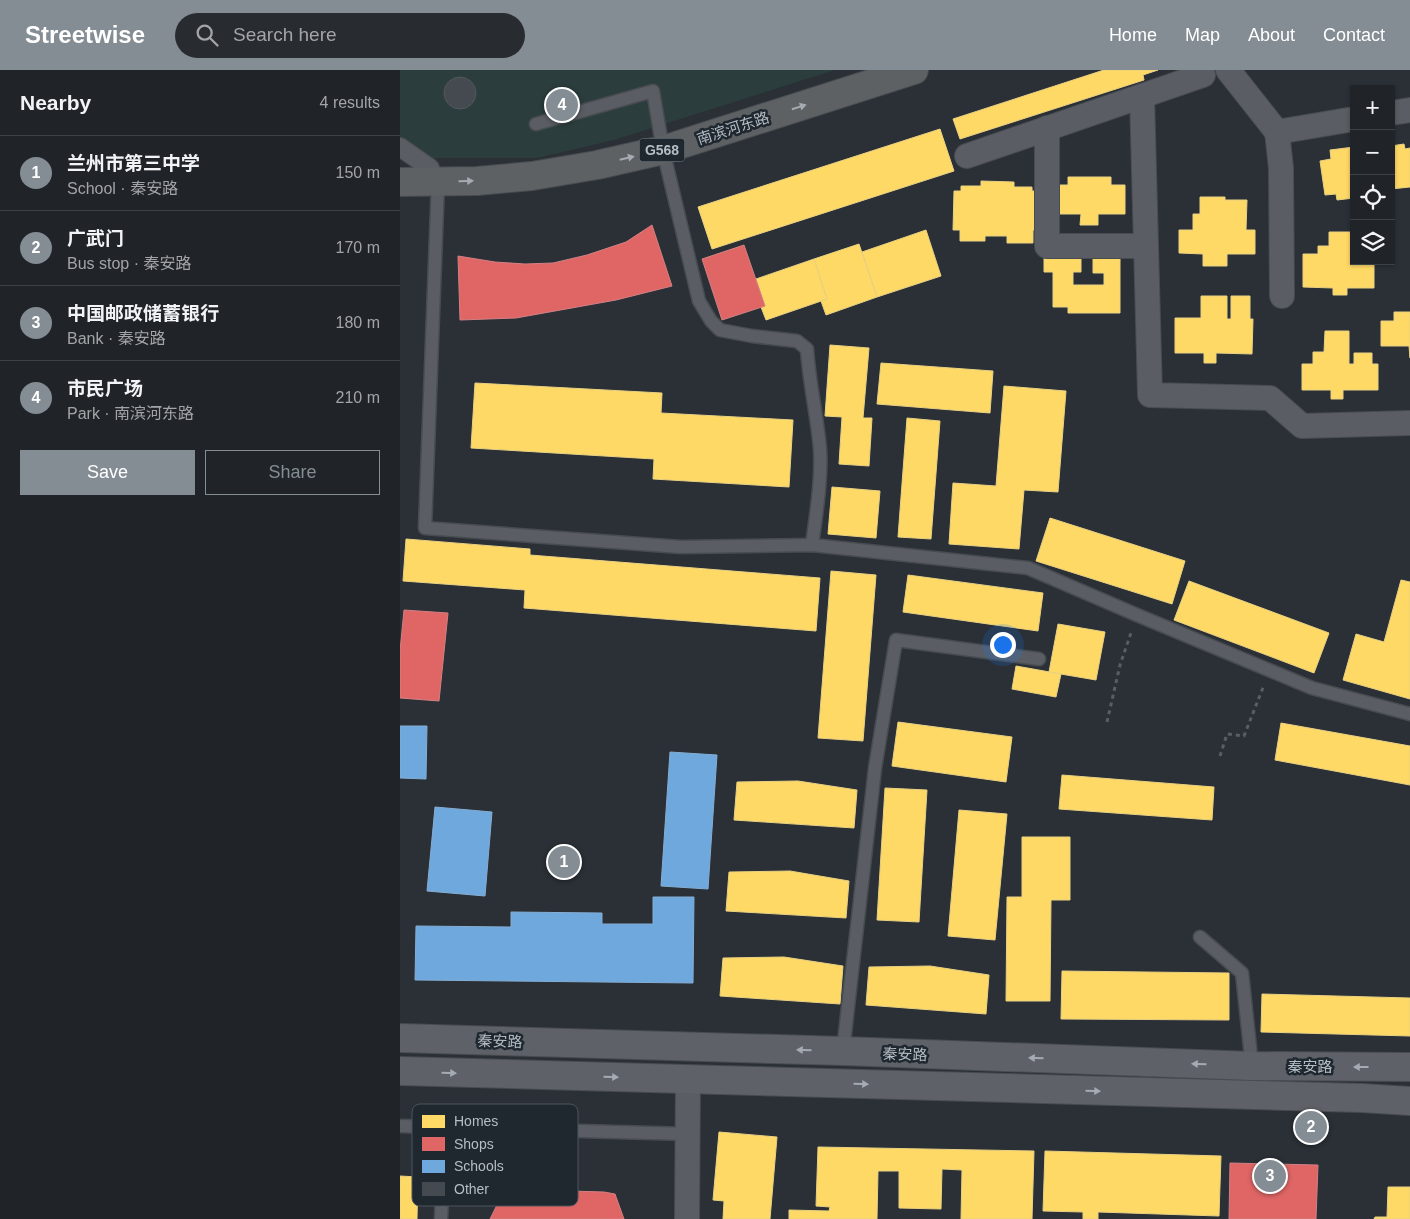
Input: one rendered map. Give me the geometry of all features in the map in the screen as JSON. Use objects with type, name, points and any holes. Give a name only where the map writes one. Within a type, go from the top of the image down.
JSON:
[{"type":"highway","name":"南滨河东路","points":[[400,182],[434,175],[477,181],[532,176],[597,165],[663,150],[914,70]]},
{"type":"main road","name":"秦安路","points":[[400,1038],[1252,1066],[1410,1067]]},
{"type":"main road","name":"秦安路","points":[[400,1072],[1362,1098],[1410,1101]]},
{"type":"street","points":[[1228,70],[1277,132],[1281,168],[1282,296]]},
{"type":"street","points":[[967,156],[1208,72]]},
{"type":"street","points":[[1142,96],[1150,395],[1270,398],[1302,426],[1410,423]]},
{"type":"street","points":[[1395,112],[1410,110]]},
{"type":"street","points":[[1277,132],[1350,120]]},
{"type":"street","points":[[1047,128],[1047,246],[1146,246]]},
{"type":"street","points":[[400,147],[434,175]]},
{"type":"street","points":[[687,1219],[688,1079]]},
{"type":"lane","points":[[536,124],[653,91],[663,150],[699,301],[711,321],[720,330],[797,341],[807,348],[820,450],[818,499],[812,545]]},
{"type":"lane","points":[[434,175],[425,528],[681,547],[812,545],[1028,568],[1312,688],[1410,714]]},
{"type":"lane","points":[[843,1052],[875,768],[896,640],[1039,659]]},
{"type":"lane","points":[[1200,937],[1242,973],[1252,1066]]},
{"type":"lane","points":[[578,1131],[688,1134]]},
{"type":"lane","points":[[441,1219],[442,1206]]},
{"type":"path","points":[[1107,722],[1120,665],[1137,615]]},
{"type":"path","points":[[1220,756],[1227,734],[1244,736],[1270,671]]},
{"type":"shaded area","points":[[400,70],[835,70],[614,140],[537,158],[400,158]]},
{"type":"building: Homes","points":[[1104,70],[1158,70],[1143,75],[1144,80],[960,139],[953,119]]},
{"type":"building: Homes","points":[[940,129],[954,171],[712,249],[698,207]]},
{"type":"building: Homes","points":[[1404,144],[1405,149],[1410,148],[1410,187],[1395,189],[1395,145]]},
{"type":"building: Homes","points":[[1350,148],[1350,198],[1337,200],[1336,194],[1325,195],[1320,161],[1331,159],[1330,150]]},
{"type":"building: Homes","points":[[1068,177],[1111,177],[1111,185],[1125,185],[1125,214],[1098,214],[1098,225],[1080,225],[1081,214],[1054,214],[1054,185],[1068,185]]},
{"type":"building: Homes","points":[[981,181],[1014,182],[1014,187],[1032,187],[1032,191],[1041,191],[1041,230],[1033,230],[1033,243],[1007,243],[1007,236],[985,236],[985,241],[960,241],[960,230],[953,230],[954,191],[961,191],[961,186],[981,186]]},
{"type":"building: Homes","points":[[1200,197],[1225,197],[1225,200],[1247,200],[1246,230],[1255,230],[1255,254],[1227,254],[1227,266],[1203,266],[1203,254],[1179,253],[1179,230],[1193,230],[1193,214],[1200,214]]},
{"type":"building: Homes","points":[[926,230],[941,276],[877,297],[862,252]]},
{"type":"building: Homes","points":[[1329,232],[1350,232],[1350,265],[1374,265],[1374,288],[1347,288],[1347,295],[1333,295],[1333,288],[1303,287],[1303,254],[1318,254],[1318,246],[1329,246]]},
{"type":"building: Homes","points":[[859,244],[877,297],[826,315],[821,301],[827,299],[814,259]]},
{"type":"building: Homes","points":[[1044,255],[1081,255],[1081,272],[1073,272],[1073,285],[1104,285],[1104,273],[1093,273],[1093,256],[1120,256],[1120,313],[1068,313],[1068,307],[1053,307],[1053,272],[1044,272]]},
{"type":"building: Homes","points":[[814,259],[827,299],[766,320],[761,307],[765,306],[756,279]]},
{"type":"building: Homes","points":[[1201,296],[1227,296],[1227,319],[1231,319],[1231,296],[1250,296],[1250,319],[1253,319],[1252,354],[1216,353],[1216,363],[1204,363],[1204,353],[1175,353],[1175,318],[1201,318]]},
{"type":"building: Homes","points":[[1394,312],[1410,312],[1410,358],[1409,346],[1381,346],[1381,321],[1394,321]]},
{"type":"building: Homes","points":[[1325,331],[1349,331],[1349,364],[1354,364],[1354,353],[1372,353],[1372,364],[1378,364],[1378,390],[1343,390],[1343,399],[1331,399],[1331,390],[1302,390],[1302,364],[1313,364],[1313,352],[1324,352]]},
{"type":"building: Homes","points":[[830,345],[869,348],[863,418],[872,418],[869,466],[839,464],[842,417],[825,416]]},
{"type":"building: Homes","points":[[881,363],[993,371],[990,413],[877,404]]},
{"type":"building: Homes","points":[[475,383],[662,393],[661,413],[793,420],[789,487],[653,479],[654,459],[471,448]]},
{"type":"building: Homes","points":[[1004,386],[1066,391],[1058,492],[1024,490],[1019,549],[949,544],[953,483],[996,486]]},
{"type":"building: Homes","points":[[907,418],[940,421],[931,539],[898,537]]},
{"type":"building: Homes","points":[[832,487],[880,491],[876,538],[828,534]]},
{"type":"building: Homes","points":[[1050,518],[1185,561],[1172,604],[1036,561]]},
{"type":"building: Homes","points":[[406,539],[530,549],[530,555],[820,578],[816,631],[524,608],[525,590],[403,581]]},
{"type":"building: Homes","points":[[831,571],[876,575],[863,741],[818,738]]},
{"type":"building: Homes","points":[[908,575],[1043,593],[1038,631],[903,612]]},
{"type":"building: Homes","points":[[1401,580],[1410,582],[1410,699],[1343,680],[1356,634],[1384,642]]},
{"type":"building: Homes","points":[[1189,581],[1329,633],[1314,673],[1174,620]]},
{"type":"building: Homes","points":[[1058,624],[1105,632],[1096,680],[1049,672]]},
{"type":"building: Homes","points":[[1016,666],[1061,674],[1056,697],[1012,689]]},
{"type":"building: Homes","points":[[898,722],[1012,737],[1006,782],[892,766]]},
{"type":"building: Homes","points":[[1281,723],[1410,746],[1410,785],[1275,760]]},
{"type":"building: Homes","points":[[1062,775],[1214,787],[1212,820],[1059,809]]},
{"type":"building: Homes","points":[[798,781],[857,790],[854,828],[734,820],[737,782]]},
{"type":"building: Homes","points":[[885,788],[927,790],[919,922],[877,920]]},
{"type":"building: Homes","points":[[959,810],[1007,814],[995,940],[948,936]]},
{"type":"building: Homes","points":[[1022,837],[1070,837],[1070,900],[1051,900],[1050,1001],[1006,1001],[1007,897],[1022,897]]},
{"type":"building: Homes","points":[[790,871],[849,881],[846,918],[726,911],[729,872]]},
{"type":"building: Homes","points":[[784,957],[843,966],[840,1004],[720,996],[723,958]]},
{"type":"building: Homes","points":[[930,966],[989,975],[986,1014],[866,1005],[869,967]]},
{"type":"building: Homes","points":[[1062,971],[1229,973],[1229,1020],[1061,1019]]},
{"type":"building: Homes","points":[[1262,994],[1410,998],[1410,1036],[1261,1032]]},
{"type":"building: Homes","points":[[719,1132],[777,1137],[770,1219],[723,1219],[724,1201],[713,1200]]},
{"type":"building: Homes","points":[[818,1147],[1034,1151],[1032,1219],[961,1219],[962,1170],[942,1169],[941,1209],[899,1208],[899,1171],[878,1171],[877,1219],[789,1219],[789,1210],[829,1211],[830,1207],[816,1206]]},
{"type":"building: Homes","points":[[1045,1151],[1221,1156],[1219,1216],[1098,1212],[1098,1219],[1083,1219],[1083,1212],[1043,1211]]},
{"type":"building: Homes","points":[[400,1176],[412,1177],[412,1206],[417,1206],[417,1219],[400,1219]]},
{"type":"building: Homes","points":[[1388,1187],[1410,1187],[1410,1219],[1374,1219],[1375,1217],[1387,1217]]},
{"type":"building: Shops","points":[[652,225],[672,286],[616,300],[516,318],[460,320],[458,256],[495,262],[553,263],[587,255],[626,242]]},
{"type":"building: Shops","points":[[744,245],[765,306],[722,320],[702,259]]},
{"type":"building: Shops","points":[[404,610],[448,613],[439,701],[400,698],[400,651]]},
{"type":"building: Shops","points":[[1230,1163],[1318,1165],[1316,1219],[1229,1219]]},
{"type":"building: Shops","points":[[578,1191],[615,1194],[624,1219],[490,1219],[496,1206],[578,1206]]},
{"type":"building: Schools","points":[[400,726],[427,726],[426,779],[400,778]]},
{"type":"building: Schools","points":[[670,752],[717,755],[708,889],[661,886]]},
{"type":"building: Schools","points":[[435,807],[492,812],[485,896],[427,891]]},
{"type":"building: Schools","points":[[653,897],[694,897],[693,983],[415,980],[416,926],[511,927],[511,912],[602,913],[602,924],[653,924]]},
{"type":"building: Other","points":[[460,77],[471,82],[476,93],[471,104],[460,109],[449,104],[444,93],[449,82]]},
{"type":"place","name":"市民广场","points":[[562,105]]},
{"type":"place","name":"兰州市第三中学","points":[[564,862]]},
{"type":"place","name":"广武门","points":[[1311,1127]]},
{"type":"place","name":"中国邮政储蓄银行","points":[[1270,1176]]}]
